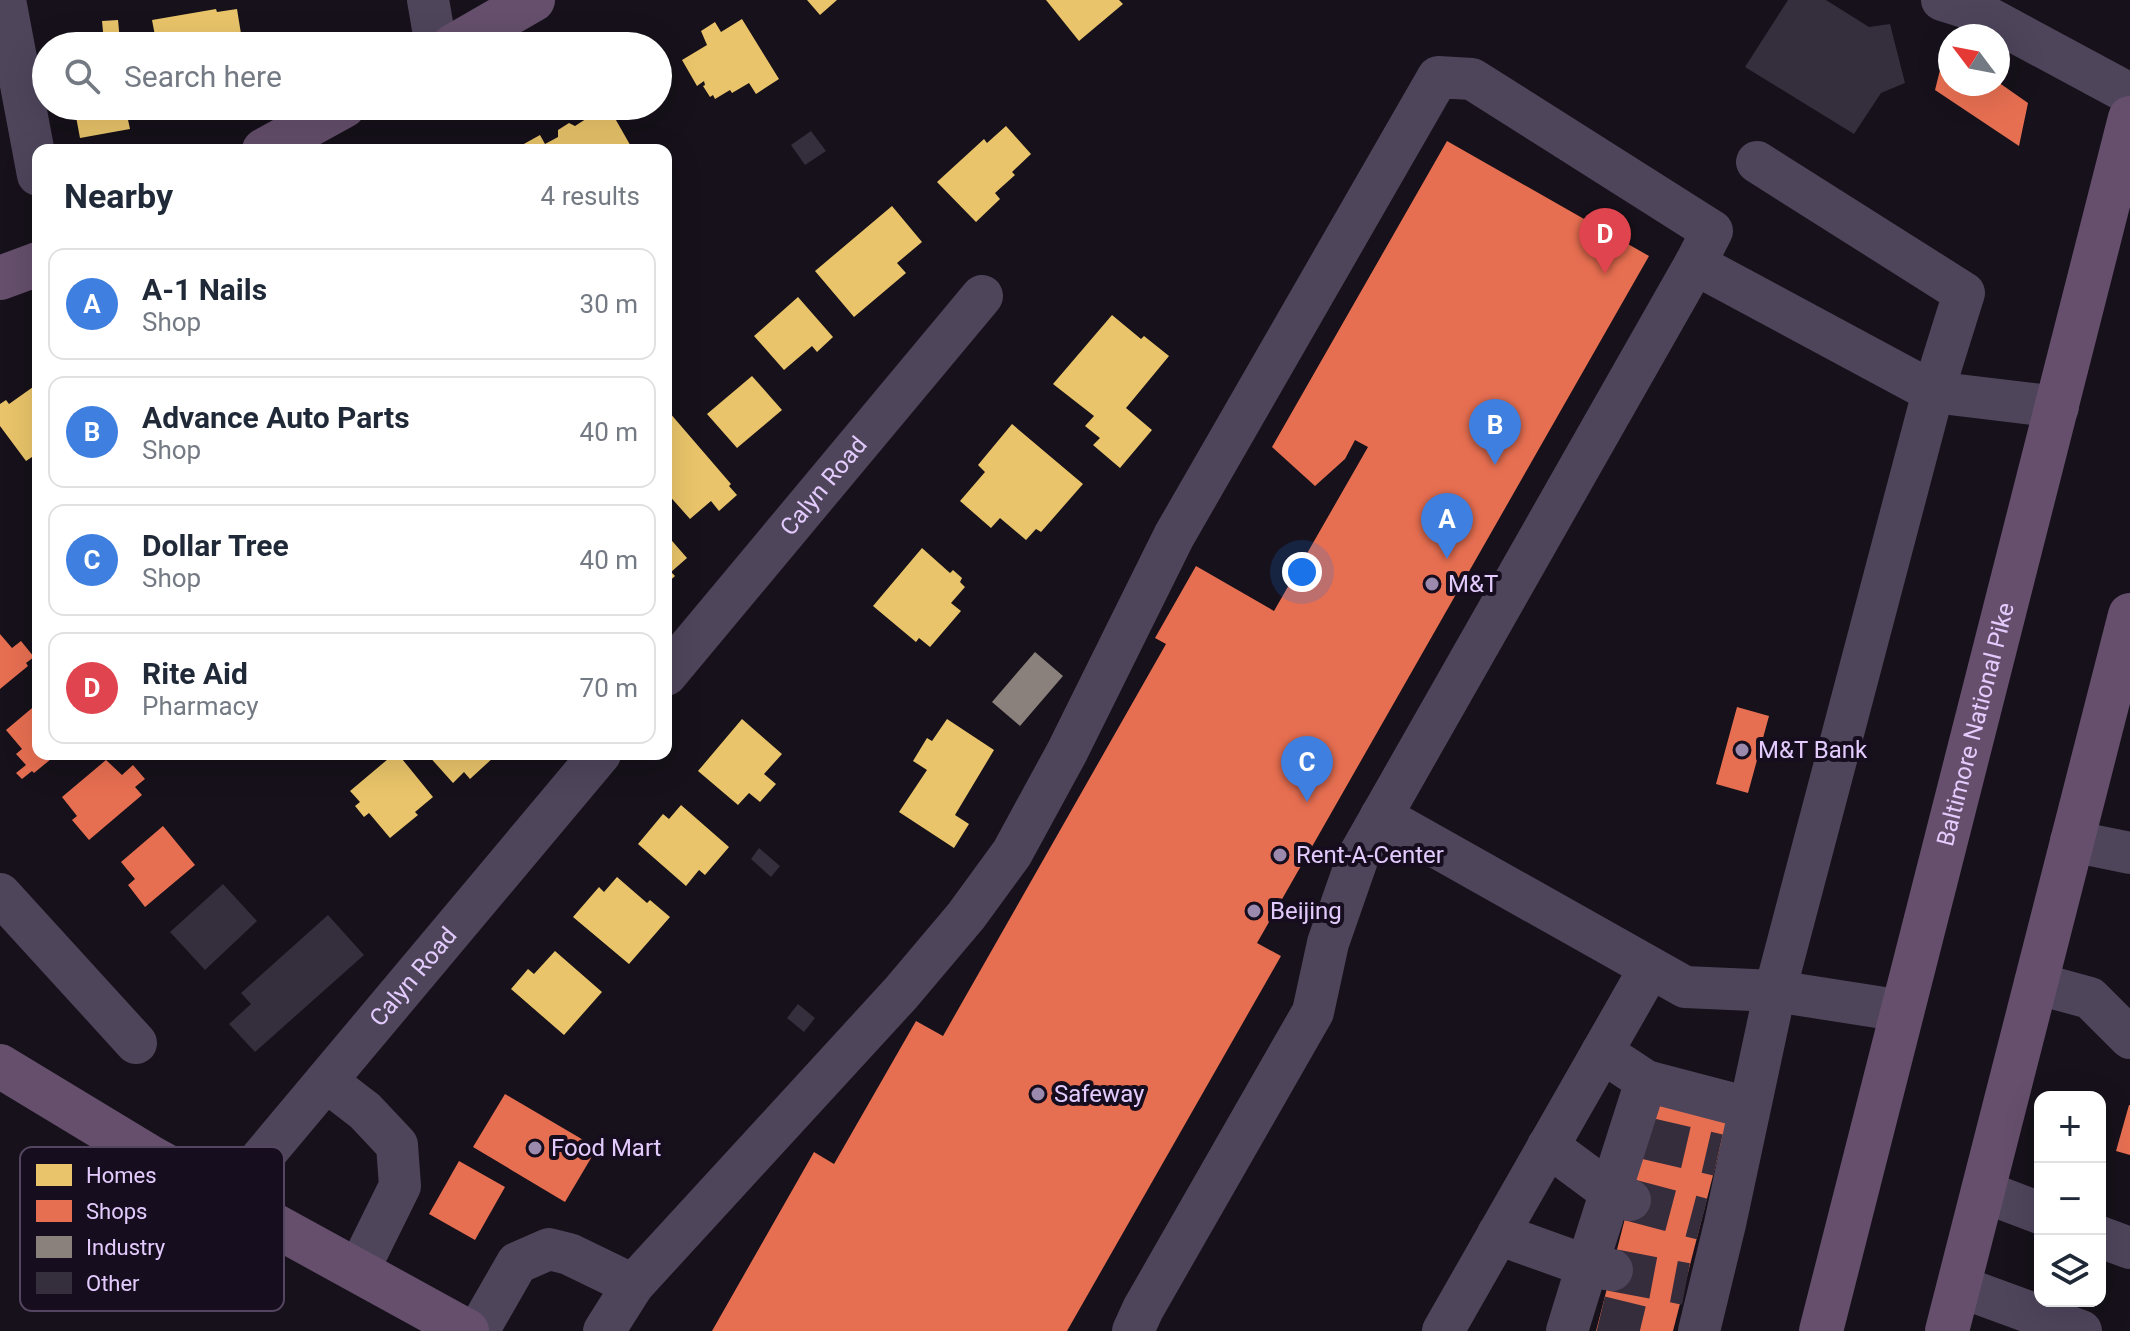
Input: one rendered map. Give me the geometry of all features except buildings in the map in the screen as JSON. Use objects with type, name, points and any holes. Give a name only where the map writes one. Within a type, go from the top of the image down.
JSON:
[{"type":"main road","points":[[477,32],[533,0]]},
{"type":"main road","name":"Baltimore National Pike","points":[[1821,1331],[2130,118]]},
{"type":"main road","points":[[275,144],[319,120]]},
{"type":"main road","points":[[0,278],[32,266]]},
{"type":"main road","points":[[1947,1331],[2129,622]]},
{"type":"main road","points":[[0,1066],[134,1147]]},
{"type":"main road","points":[[284,1230],[467,1331]]},
{"type":"street","points":[[428,0],[434,32]]},
{"type":"street","points":[[1942,0],[1974,10],[2130,94]]},
{"type":"street","points":[[5,17],[32,146]]},
{"type":"street","points":[[604,1331],[633,1285],[901,993],[966,916],[1012,853],[1067,752],[1174,536],[1438,77],[1472,79],[1712,231],[1358,857],[1328,943],[1313,1012],[1133,1331]]},
{"type":"street","points":[[1699,1331],[1697,1286],[1728,1157],[1749,1108],[1775,991],[1933,392],[1964,293],[1757,162]]},
{"type":"street","points":[[1695,264],[1933,392],[2058,407]]},
{"type":"street","name":"Calyn Road","points":[[672,668],[982,296]]},
{"type":"street","name":"Calyn Road","points":[[271,1147],[595,760]]},
{"type":"street","points":[[1381,816],[1685,987],[1775,991],[1903,1011]]},
{"type":"street","points":[[2071,841],[2130,853]]},
{"type":"street","points":[[0,894],[136,1043]]},
{"type":"street","points":[[1443,1331],[1650,968]]},
{"type":"street","points":[[2035,983],[2090,998],[2130,1038]]},
{"type":"street","points":[[1602,1052],[1646,1081],[1749,1108]]},
{"type":"street","points":[[326,1081],[365,1111],[397,1145],[400,1186],[358,1271]]},
{"type":"street","points":[[1580,1319],[1600,1268],[1637,1136],[1646,1081]]},
{"type":"street","points":[[1548,1146],[1620,1196]]},
{"type":"street","points":[[1982,1191],[2034,1211]]},
{"type":"street","points":[[1498,1234],[1600,1268]]},
{"type":"street","points":[[2106,1239],[2130,1248]]},
{"type":"street","points":[[478,1331],[517,1263],[549,1249],[569,1254],[633,1285]]},
{"type":"street","points":[[1958,1286],[2081,1331]]},
{"type":"tunnel","points":[[1645,1138],[1718,1155]]},
{"type":"tunnel","points":[[1630,1200],[1702,1219]]},
{"type":"tunnel","points":[[1612,1270],[1686,1284]]},
{"type":"tunnel","points":[[1600,1317],[1658,1331]]},
{"type":"place","name":"Rite Aid","points":[[1605,274]]},
{"type":"place","name":"Advance Auto Parts","points":[[1495,465]]},
{"type":"place","name":"A-1 Nails","points":[[1447,559]]},
{"type":"place","name":"M&T","points":[[1432,584]]},
{"type":"place","name":"M&T Bank","points":[[1742,750]]},
{"type":"place","name":"Dollar Tree","points":[[1307,802]]},
{"type":"place","name":"Rent-A-Center","points":[[1280,855]]},
{"type":"place","name":"Beijing","points":[[1254,911]]},
{"type":"place","name":"Safeway","points":[[1038,1094]]},
{"type":"place","name":"Food Mart","points":[[535,1148]]}]
